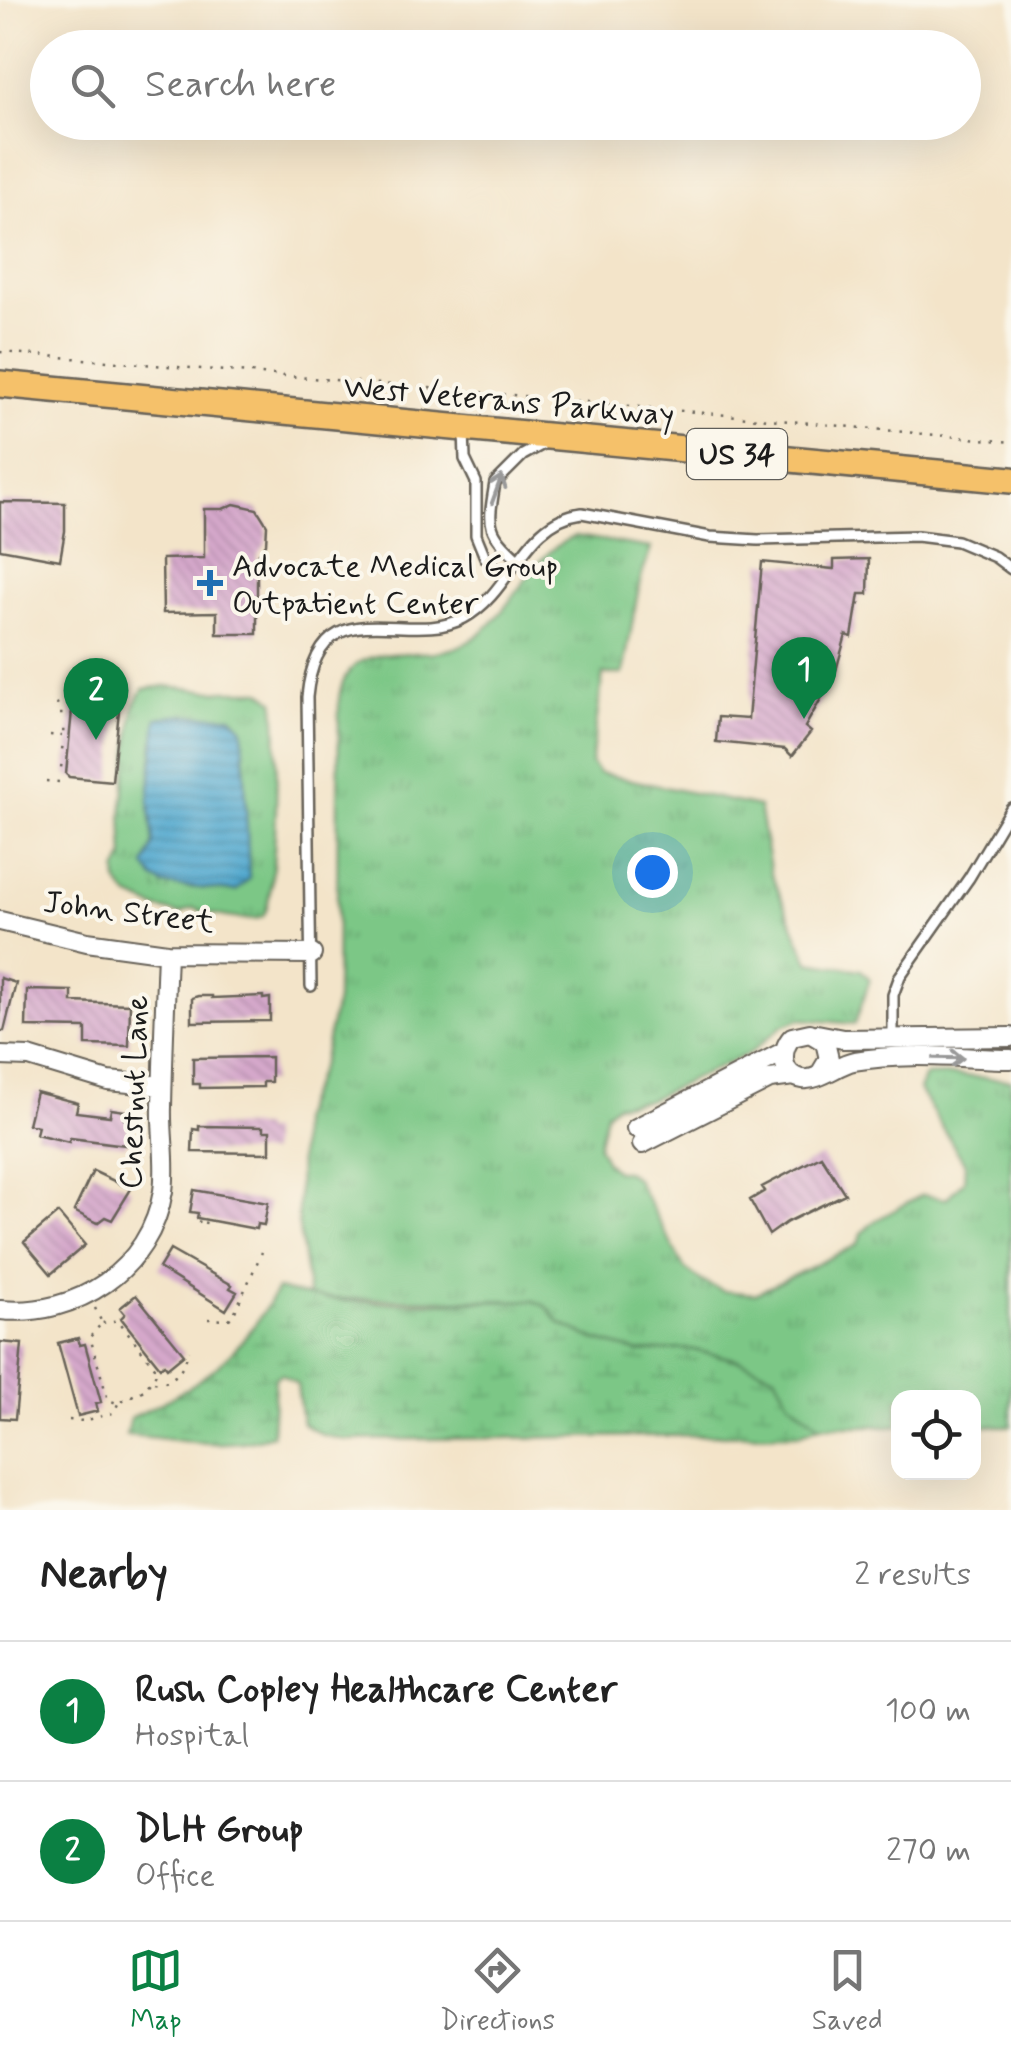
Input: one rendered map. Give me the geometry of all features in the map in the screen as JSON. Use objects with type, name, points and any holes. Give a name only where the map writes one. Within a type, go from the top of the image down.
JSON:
[{"type":"main road","name":"West Veterans Parkway","points":[[0,384],[1011,480]]},
{"type":"street","name":"John Street","points":[[0,922],[87,942],[167,952],[312,954]]},
{"type":"street","name":"Chestnut Lane","points":[[0,1310],[28,1312],[71,1302],[111,1280],[150,1232],[163,1190],[167,952]]},
{"type":"street","points":[[810,1033],[825,1042],[829,1053],[828,1065],[820,1074]]},
{"type":"street","points":[[794,1076],[770,1079],[639,1136],[783,1052],[792,1037],[810,1033],[893,1048],[1011,1059]]},
{"type":"street","points":[[783,1052],[787,1070],[803,1079],[893,1048],[1011,1037]]},
{"type":"street","points":[[0,1056],[30,1057],[108,1081],[162,1086]]},
{"type":"lane","points":[[464,428],[464,459],[476,482],[476,535],[484,557],[504,578]]},
{"type":"lane","points":[[518,559],[494,537],[491,507],[495,483],[523,455],[557,437]]},
{"type":"lane","points":[[311,986],[307,697],[314,662],[322,648],[348,630],[450,624],[465,618],[504,578],[544,527],[582,513],[710,537],[936,538],[977,547],[1011,569]]},
{"type":"lane","points":[[893,1048],[894,995],[900,976],[969,878],[1011,808]]},
{"type":"path","points":[[0,352],[1011,442]]},
{"type":"path","points":[[858,604],[868,606]]},
{"type":"path","points":[[56,704],[74,696]]},
{"type":"path","points":[[60,714],[72,714]]},
{"type":"path","points":[[50,734],[70,732]]},
{"type":"path","points":[[62,748],[69,749]]},
{"type":"path","points":[[60,766],[67,767]]},
{"type":"path","points":[[46,782],[60,782]]},
{"type":"path","points":[[208,1319],[228,1320],[233,1316],[262,1252]]},
{"type":"path","points":[[95,1306],[102,1323]]},
{"type":"path","points":[[68,1420],[84,1421],[113,1413],[119,1402],[153,1382],[158,1371],[118,1320],[102,1323],[91,1332],[108,1400],[119,1402]]},
{"type":"path","points":[[153,1382],[163,1384],[180,1372],[189,1350]]},
{"type":"green space","points":[[576,536],[651,548],[640,581],[623,674],[603,674],[591,763],[599,773],[759,807],[771,874],[809,962],[861,970],[870,979],[855,1024],[801,1019],[782,1026],[750,1053],[648,1100],[616,1104],[606,1113],[598,1146],[606,1162],[615,1171],[626,1171],[636,1179],[685,1269],[723,1291],[755,1294],[857,1245],[873,1222],[922,1195],[946,1199],[964,1181],[965,1164],[919,1090],[925,1076],[1011,1080],[1011,1426],[981,1426],[981,1390],[891,1390],[891,1426],[820,1426],[788,1401],[775,1375],[738,1360],[689,1349],[639,1352],[595,1340],[559,1323],[547,1307],[534,1301],[309,1298],[298,1222],[299,1118],[322,1063],[336,1000],[339,698],[345,678],[356,665],[370,658],[443,651],[478,635],[559,544]]},
{"type":"green space","points":[[166,686],[261,691],[274,700],[274,851],[262,917],[228,917],[193,908],[180,914],[128,896],[118,883],[117,872],[124,857],[122,814],[134,706],[143,689]],"holes":[[[231,716],[243,728],[249,879],[235,891],[164,885],[145,866],[154,843],[149,800],[154,740]]]},
{"type":"green space","points":[[277,1289],[371,1302],[534,1301],[547,1307],[559,1323],[595,1340],[639,1352],[689,1349],[738,1360],[775,1375],[789,1401],[820,1426],[800,1434],[346,1440],[323,1435],[302,1423],[297,1384],[281,1374],[275,1378],[272,1435],[217,1443],[126,1435],[130,1418],[197,1382],[233,1351]]},
{"type":"water","points":[[231,716],[243,728],[249,879],[236,891],[164,885],[145,866],[154,843],[149,800],[157,718]]},
{"type":"building","points":[[0,502],[65,503],[60,560],[0,549]]},
{"type":"building","name":"Advocate Medical Group Outpatient Center","points":[[234,504],[257,509],[267,525],[266,544],[257,556],[257,634],[217,634],[217,612],[163,613],[162,559],[204,558],[204,509],[223,509]]},
{"type":"building","points":[[869,559],[868,594],[859,594],[852,637],[846,635],[835,674],[805,727],[811,732],[792,756],[785,749],[716,742],[718,717],[748,719],[762,562],[834,569],[834,560]]},
{"type":"building","points":[[77,686],[121,690],[112,781],[66,774]]},
{"type":"building","points":[[0,978],[16,983],[4,1031],[0,1031]]},
{"type":"building","points":[[27,990],[72,991],[72,1002],[130,1004],[129,1046],[86,1045],[86,1028],[26,1027]]},
{"type":"building","points":[[192,998],[270,998],[270,1021],[192,1022]]},
{"type":"building","points":[[271,1057],[271,1082],[263,1082],[263,1087],[200,1088],[200,1084],[193,1084],[193,1058]]},
{"type":"building","points":[[36,1092],[78,1103],[76,1112],[110,1116],[111,1109],[125,1111],[124,1119],[129,1120],[126,1145],[70,1138],[69,1142],[36,1134],[38,1126],[28,1124]]},
{"type":"building","points":[[199,1126],[263,1127],[263,1131],[270,1131],[270,1153],[192,1152],[193,1129],[199,1130]]},
{"type":"building","points":[[821,1156],[845,1194],[769,1235],[750,1200],[765,1191],[762,1187]]},
{"type":"building","points":[[93,1171],[131,1189],[112,1220],[105,1217],[97,1223],[74,1211]]},
{"type":"building","points":[[194,1190],[268,1203],[264,1225],[257,1224],[256,1229],[197,1218],[198,1213],[190,1212]]},
{"type":"building","points":[[58,1213],[85,1245],[51,1274],[24,1242]]},
{"type":"building","points":[[170,1250],[232,1285],[230,1288],[237,1292],[226,1310],[159,1268]]},
{"type":"building","points":[[136,1295],[184,1354],[167,1368],[164,1364],[160,1367],[121,1318],[125,1314],[120,1308]]},
{"type":"building","points":[[78,1338],[80,1345],[85,1344],[101,1402],[96,1403],[98,1411],[78,1416],[58,1343]]},
{"type":"building","points":[[0,1342],[22,1344],[15,1419],[0,1418]]},
{"type":"place","name":"Advocate Medical Group Outpatient Center","points":[[210,583]]},
{"type":"place","name":"Rush Copley Healthcare Center","points":[[804,719]]},
{"type":"place","name":"DLH Group","points":[[96,740]]}]
